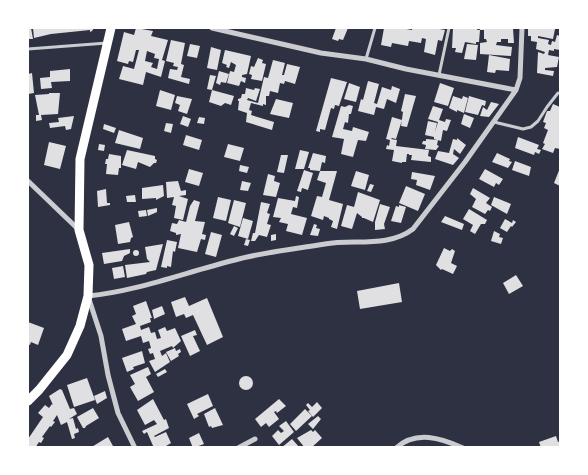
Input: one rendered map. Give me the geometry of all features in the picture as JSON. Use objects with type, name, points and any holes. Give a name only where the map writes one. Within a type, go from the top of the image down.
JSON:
[{"type":"main road","points":[[28,401],[67,354],[80,326],[88,296],[89,264],[79,230],[80,159],[111,28]]},
{"type":"street","points":[[212,28],[321,53],[366,59],[516,90]]},
{"type":"street","points":[[135,448],[118,412],[108,375],[101,336],[88,296],[114,294],[237,259],[328,243],[374,242],[402,237],[413,230],[516,90],[520,78],[522,28]]},
{"type":"street","points":[[28,180],[79,230]]},
{"type":"street","points":[[396,448],[411,438],[425,436],[450,442],[463,448]]},
{"type":"street","points":[[238,448],[256,439]]},
{"type":"lane","points":[[366,59],[375,28]]},
{"type":"lane","points":[[439,75],[449,28]]},
{"type":"lane","points":[[28,50],[108,43]]},
{"type":"lane","points":[[493,122],[523,129],[531,127],[538,121],[558,93]]},
{"type":"shaded area","points":[[250,28],[319,28],[253,29]]},
{"type":"building","points":[[28,28],[31,28],[33,39],[28,39]]},
{"type":"building","points":[[33,28],[94,28],[90,32],[90,30],[51,34],[34,38]]},
{"type":"building","points":[[136,28],[153,31],[151,36],[168,40],[162,60],[165,61],[161,77],[146,72],[143,85],[119,79],[123,66],[134,69],[139,50],[136,50],[133,62],[129,61],[128,64],[117,61],[124,32],[134,35]],"holes":[[[147,51],[155,54],[154,58],[159,59],[157,69],[151,67],[153,63],[145,61]]]},
{"type":"building","points":[[336,28],[348,28],[343,40],[332,39]]},
{"type":"building","points":[[384,28],[412,30],[412,28],[434,28],[445,30],[442,41],[438,40],[435,55],[424,52],[426,39],[422,38],[421,43],[409,41],[408,46],[392,43],[391,47],[381,45]]},
{"type":"building","points":[[453,28],[478,28],[477,30],[480,30],[479,42],[476,42],[476,44],[465,42],[462,53],[455,52],[456,48],[452,48]]},
{"type":"building","points":[[479,28],[513,28],[514,43],[508,43],[508,39],[501,39],[501,42],[497,42],[496,45],[512,47],[511,56],[480,54],[480,43],[487,42],[484,39],[484,30]]},
{"type":"building","points":[[528,28],[555,29],[553,39],[538,36],[538,38],[549,40],[548,44],[551,45],[552,41],[555,42],[557,35],[560,36],[560,50],[549,50],[548,55],[559,57],[557,67],[545,68],[545,70],[554,71],[553,76],[537,73],[538,52],[544,54],[545,52],[536,49],[537,42],[531,41],[531,36],[528,36]]},
{"type":"building","points":[[171,40],[185,43],[181,64],[184,65],[181,77],[190,79],[189,84],[168,78],[170,69],[177,70],[178,67],[173,66],[174,63],[166,61]]},
{"type":"building","points":[[190,44],[200,46],[197,58],[187,56]]},
{"type":"building","points":[[467,44],[478,45],[476,60],[464,59]]},
{"type":"building","points":[[211,47],[221,50],[217,70],[207,68]]},
{"type":"building","points":[[225,50],[251,56],[247,74],[242,75],[242,77],[246,78],[245,83],[241,81],[239,86],[227,83],[230,71],[234,72],[236,65],[231,62],[229,68],[222,63]]},
{"type":"building","points":[[489,55],[510,59],[509,71],[496,70],[495,73],[487,72]]},
{"type":"building","points":[[258,58],[263,60],[262,63],[266,64],[262,81],[251,79],[252,75],[249,74],[251,66],[254,67]]},
{"type":"building","points":[[273,60],[285,63],[282,75],[284,75],[287,64],[300,67],[295,84],[285,81],[284,84],[280,83],[278,93],[270,91],[269,96],[266,96],[266,105],[251,103],[249,110],[252,111],[251,115],[274,122],[272,130],[246,122],[247,113],[238,110],[238,99],[241,98],[242,94],[245,94],[246,88],[260,89],[256,101],[248,98],[247,100],[258,103],[264,77],[268,78]]},
{"type":"building","points":[[70,69],[70,81],[51,82],[52,88],[41,89],[40,78],[50,77],[50,71]]},
{"type":"building","points":[[219,71],[229,74],[226,83],[221,82],[220,85],[216,83]]},
{"type":"building","points":[[32,73],[34,93],[28,94],[28,74]]},
{"type":"building","points":[[210,75],[216,76],[212,90],[207,89]]},
{"type":"building","points":[[331,78],[347,82],[339,106],[335,105],[334,109],[331,108],[325,130],[320,129],[320,132],[316,131]]},
{"type":"building","points":[[368,81],[379,84],[374,103],[377,104],[382,87],[391,90],[392,86],[400,89],[396,103],[387,99],[384,109],[376,107],[374,115],[358,111]]},
{"type":"building","points":[[349,83],[360,87],[356,102],[344,99]]},
{"type":"building","points":[[440,83],[454,88],[448,106],[434,102]]},
{"type":"building","points":[[160,90],[175,95],[171,110],[156,106]]},
{"type":"building","points":[[212,90],[234,96],[231,105],[225,103],[221,106],[209,102]]},
{"type":"building","points":[[60,93],[58,114],[41,115],[42,120],[36,121],[36,115],[39,115],[35,95]]},
{"type":"building","points":[[405,94],[416,96],[407,127],[401,126],[403,112],[401,111]]},
{"type":"building","points":[[177,96],[192,99],[187,114],[178,111],[180,105],[175,103]]},
{"type":"building","points":[[453,96],[462,99],[463,96],[468,98],[464,113],[449,108]]},
{"type":"building","points":[[469,96],[486,101],[485,106],[482,105],[478,115],[465,112]]},
{"type":"building","points":[[276,99],[293,103],[289,118],[270,114]]},
{"type":"building","points":[[491,102],[499,104],[489,117],[480,116],[483,107],[487,110]]},
{"type":"building","points":[[553,104],[560,107],[560,149],[555,148],[553,153],[542,149],[548,130],[544,128],[546,123],[543,122],[547,111],[550,111]]},
{"type":"building","points":[[341,106],[353,106],[351,114],[349,114],[348,123],[345,122],[343,129],[352,131],[353,127],[369,132],[366,141],[358,140],[353,157],[341,154],[344,139],[332,137]]},
{"type":"building","points":[[433,106],[443,109],[439,120],[445,122],[446,119],[451,120],[447,131],[443,130],[441,141],[425,135],[428,121],[437,123],[435,132],[438,122],[428,119]]},
{"type":"building","points":[[464,114],[474,118],[470,128],[461,124]]},
{"type":"building","points":[[74,116],[71,129],[66,130],[65,126],[50,128],[49,123],[59,122],[58,118]]},
{"type":"building","points":[[183,116],[191,119],[188,127],[180,124]]},
{"type":"building","points":[[199,117],[205,118],[204,124],[197,123]]},
{"type":"building","points":[[392,117],[402,120],[396,139],[391,139],[397,140],[396,146],[429,150],[428,156],[431,157],[431,162],[411,160],[412,155],[409,154],[407,154],[406,162],[392,161],[394,150],[386,149],[387,145],[389,146],[390,140],[386,139]]},
{"type":"building","points":[[166,123],[173,124],[171,133],[164,131]]},
{"type":"building","points":[[104,124],[116,128],[114,133],[103,129]]},
{"type":"building","points":[[119,130],[143,138],[140,149],[115,143]]},
{"type":"building","points":[[186,135],[202,140],[199,150],[183,145]]},
{"type":"building","points":[[518,137],[539,145],[537,149],[541,150],[539,154],[535,152],[534,155],[515,148]]},
{"type":"building","points":[[457,138],[466,145],[460,154],[454,149],[453,154],[459,158],[453,165],[435,159],[438,151],[449,153],[453,139],[457,140]]},
{"type":"building","points":[[426,139],[438,140],[437,145],[439,146],[436,150],[425,149],[426,145],[422,144]]},
{"type":"building","points":[[49,142],[66,146],[60,169],[44,165]]},
{"type":"building","points":[[99,144],[105,145],[104,151],[98,150]]},
{"type":"building","points":[[228,144],[244,148],[240,161],[224,157]]},
{"type":"building","points":[[127,150],[155,156],[156,163],[150,167],[138,162],[136,169],[122,165]]},
{"type":"building","points":[[300,150],[309,152],[304,169],[295,169]]},
{"type":"building","points":[[313,153],[326,156],[325,163],[322,162],[320,171],[308,168]]},
{"type":"building","points":[[497,153],[510,159],[509,161],[512,162],[508,168],[492,162]]},
{"type":"building","points":[[109,154],[121,156],[121,168],[119,168],[118,175],[106,174],[107,164],[105,164]]},
{"type":"building","points":[[281,155],[288,155],[284,173],[277,172]]},
{"type":"building","points":[[515,161],[531,167],[529,176],[512,170]]},
{"type":"building","points":[[240,165],[249,167],[247,173],[239,171]]},
{"type":"building","points":[[560,168],[560,186],[554,183]]},
{"type":"building","points":[[189,169],[203,173],[199,186],[185,182]]},
{"type":"building","points":[[485,169],[503,179],[499,185],[496,183],[494,187],[479,179]]},
{"type":"building","points":[[304,170],[313,173],[308,190],[302,188],[301,192],[297,191]]},
{"type":"building","points":[[320,171],[337,171],[329,200],[343,204],[337,229],[331,227],[333,221],[329,218],[324,216],[323,220],[311,216],[317,196],[322,197],[326,183],[317,180]]},
{"type":"building","points":[[356,171],[369,175],[365,190],[351,186]]},
{"type":"building","points":[[412,172],[435,176],[430,190],[416,185],[417,180],[411,179]]},
{"type":"building","points":[[268,174],[275,176],[274,181],[280,183],[276,197],[263,195]]},
{"type":"building","points":[[178,181],[181,191],[186,190],[186,195],[179,196],[188,199],[183,220],[174,218],[176,206],[172,205],[174,197],[167,198],[166,182]]},
{"type":"building","points":[[242,181],[251,183],[248,191],[240,190]]},
{"type":"building","points":[[370,184],[374,185],[371,192],[367,191]]},
{"type":"building","points":[[163,185],[164,196],[156,200],[156,198],[142,199],[142,188]]},
{"type":"building","points":[[406,186],[425,194],[418,211],[399,203]]},
{"type":"building","points":[[473,188],[490,198],[486,203],[492,207],[485,214],[472,207],[476,199],[470,194]]},
{"type":"building","points":[[106,189],[107,203],[110,203],[110,205],[98,207],[97,191]]},
{"type":"building","points":[[358,192],[380,200],[373,222],[362,218],[357,213],[352,229],[341,226],[347,205],[354,207]]},
{"type":"building","points":[[135,195],[136,202],[127,202],[126,196]]},
{"type":"building","points":[[296,196],[299,197],[297,208],[293,207],[291,214],[307,218],[302,235],[286,231],[288,224],[279,222],[281,218],[273,217],[278,198],[295,201]]},
{"type":"building","points":[[218,197],[231,200],[226,221],[213,218]]},
{"type":"building","points":[[494,197],[511,204],[507,214],[491,205]]},
{"type":"building","points":[[194,200],[200,202],[195,221],[205,222],[202,234],[206,235],[205,240],[201,239],[197,252],[178,248],[181,234],[176,235],[176,233],[170,231],[172,223],[177,224],[179,220],[186,222],[190,206]]},
{"type":"building","points":[[234,200],[246,203],[240,227],[228,223]]},
{"type":"building","points":[[261,202],[270,204],[267,213],[270,214],[267,224],[271,225],[267,237],[259,235],[255,241],[251,241],[253,233],[255,233]]},
{"type":"building","points":[[380,204],[390,207],[384,224],[385,229],[375,230],[375,222]]},
{"type":"building","points":[[399,205],[406,207],[401,223],[391,221],[396,206],[399,207]]},
{"type":"building","points":[[157,208],[157,212],[148,216],[147,210]]},
{"type":"building","points":[[469,209],[487,220],[485,224],[481,224],[475,234],[470,231],[473,225],[463,219]]},
{"type":"building","points":[[146,210],[147,216],[139,217],[138,211]]},
{"type":"building","points":[[445,216],[464,224],[462,230],[441,222]]},
{"type":"building","points":[[243,218],[253,221],[248,239],[238,236]]},
{"type":"building","points":[[505,219],[512,223],[513,220],[516,222],[507,232],[500,228]]},
{"type":"building","points":[[129,222],[133,237],[130,242],[118,244],[115,225]]},
{"type":"building","points":[[314,224],[317,225],[316,228],[320,229],[318,236],[310,235]]},
{"type":"building","points":[[234,226],[238,228],[234,236],[230,234]]},
{"type":"building","points":[[494,231],[500,234],[499,237],[503,238],[501,244],[491,241]]},
{"type":"building","points":[[211,232],[222,235],[216,257],[205,254]]},
{"type":"building","points":[[276,234],[276,240],[271,241],[271,235]]},
{"type":"building","points":[[246,239],[250,240],[248,246],[244,245]]},
{"type":"building","points":[[167,240],[177,242],[175,252],[173,251],[171,267],[167,266],[167,268],[161,267]]},
{"type":"building","points":[[163,244],[156,270],[127,278],[125,265],[150,262],[147,259],[145,247]]},
{"type":"building","points":[[444,248],[455,251],[451,263],[457,266],[453,274],[441,270],[436,265]]},
{"type":"building","points":[[130,249],[130,253],[124,256],[122,261],[104,264],[102,253]]},
{"type":"building","points":[[136,250],[139,253],[136,256],[133,253]]},
{"type":"building","points":[[123,266],[125,277],[114,279],[112,268]]},
{"type":"building","points":[[516,275],[523,286],[509,294],[503,283]]},
{"type":"building","points":[[399,283],[402,302],[360,309],[357,291]]},
{"type":"building","points":[[185,297],[189,306],[207,298],[223,337],[207,345],[193,315],[186,318],[184,314],[176,317],[171,302]]},
{"type":"building","points":[[146,301],[152,318],[150,318],[151,322],[140,326],[141,330],[149,327],[151,333],[155,332],[157,339],[161,338],[158,330],[165,327],[167,331],[175,328],[181,341],[173,348],[172,346],[160,351],[162,356],[166,353],[170,362],[155,372],[149,361],[155,359],[153,353],[150,354],[148,349],[151,348],[149,341],[143,343],[141,336],[126,341],[122,329],[136,324],[132,316],[136,314],[133,306]]},
{"type":"building","points":[[162,306],[165,314],[154,319],[152,310]]},
{"type":"building","points":[[28,322],[44,328],[38,345],[31,342],[30,345],[28,344]]},
{"type":"building","points":[[195,330],[197,335],[193,336],[200,351],[190,356],[181,336]]},
{"type":"building","points":[[175,348],[176,351],[180,349],[181,352],[178,354],[179,356],[171,361],[166,352]]},
{"type":"building","points":[[142,351],[145,363],[133,367],[134,369],[127,372],[122,358]]},
{"type":"building","points":[[148,367],[151,374],[146,377],[154,392],[138,401],[130,387],[135,384],[130,375]]},
{"type":"building","points":[[165,369],[167,372],[158,377],[156,374]]},
{"type":"building","points":[[246,376],[251,378],[253,383],[251,388],[246,390],[241,388],[239,383],[241,378]]},
{"type":"building","points":[[87,378],[95,400],[74,407],[67,385]]},
{"type":"building","points":[[60,389],[70,409],[74,408],[77,414],[69,419],[73,418],[76,429],[78,428],[79,432],[74,434],[75,438],[72,439],[67,422],[61,425],[57,415],[53,421],[55,422],[42,437],[44,438],[41,443],[39,442],[35,448],[28,448],[28,439],[43,417],[38,413],[45,405],[49,408],[53,405],[49,396]]},
{"type":"building","points":[[105,391],[107,398],[97,404],[94,396]]},
{"type":"building","points":[[208,394],[213,406],[197,414],[199,416],[194,419],[187,404]]},
{"type":"building","points":[[153,399],[164,420],[166,419],[169,428],[154,436],[166,432],[171,443],[166,448],[154,448],[147,432],[144,434],[142,431],[157,424],[154,420],[145,425],[137,410]]},
{"type":"building","points":[[279,399],[286,406],[277,413],[276,411],[274,412],[279,419],[269,427],[266,423],[261,427],[255,419]]},
{"type":"building","points":[[317,402],[322,408],[313,417],[306,405],[308,403],[312,407]]},
{"type":"building","points":[[93,408],[99,418],[83,428],[77,417]]},
{"type":"building","points":[[215,408],[223,425],[212,428],[211,426],[209,427],[204,414]]},
{"type":"building","points":[[305,409],[312,416],[296,431],[290,424]]},
{"type":"building","points":[[318,416],[321,419],[313,429],[308,424]]},
{"type":"building","points":[[286,421],[294,432],[279,445],[272,436],[278,430],[281,433],[284,431],[279,426]]},
{"type":"building","points":[[311,430],[313,432],[315,430],[322,438],[311,448],[305,448],[297,438]]},
{"type":"building","points":[[199,433],[204,444],[193,448],[189,438]]},
{"type":"building","points":[[556,436],[558,442],[560,441],[560,448],[541,448],[539,442]]},
{"type":"building","points":[[108,437],[113,446],[110,448],[90,448]]},
{"type":"building","points":[[292,439],[300,448],[281,448]]}]
